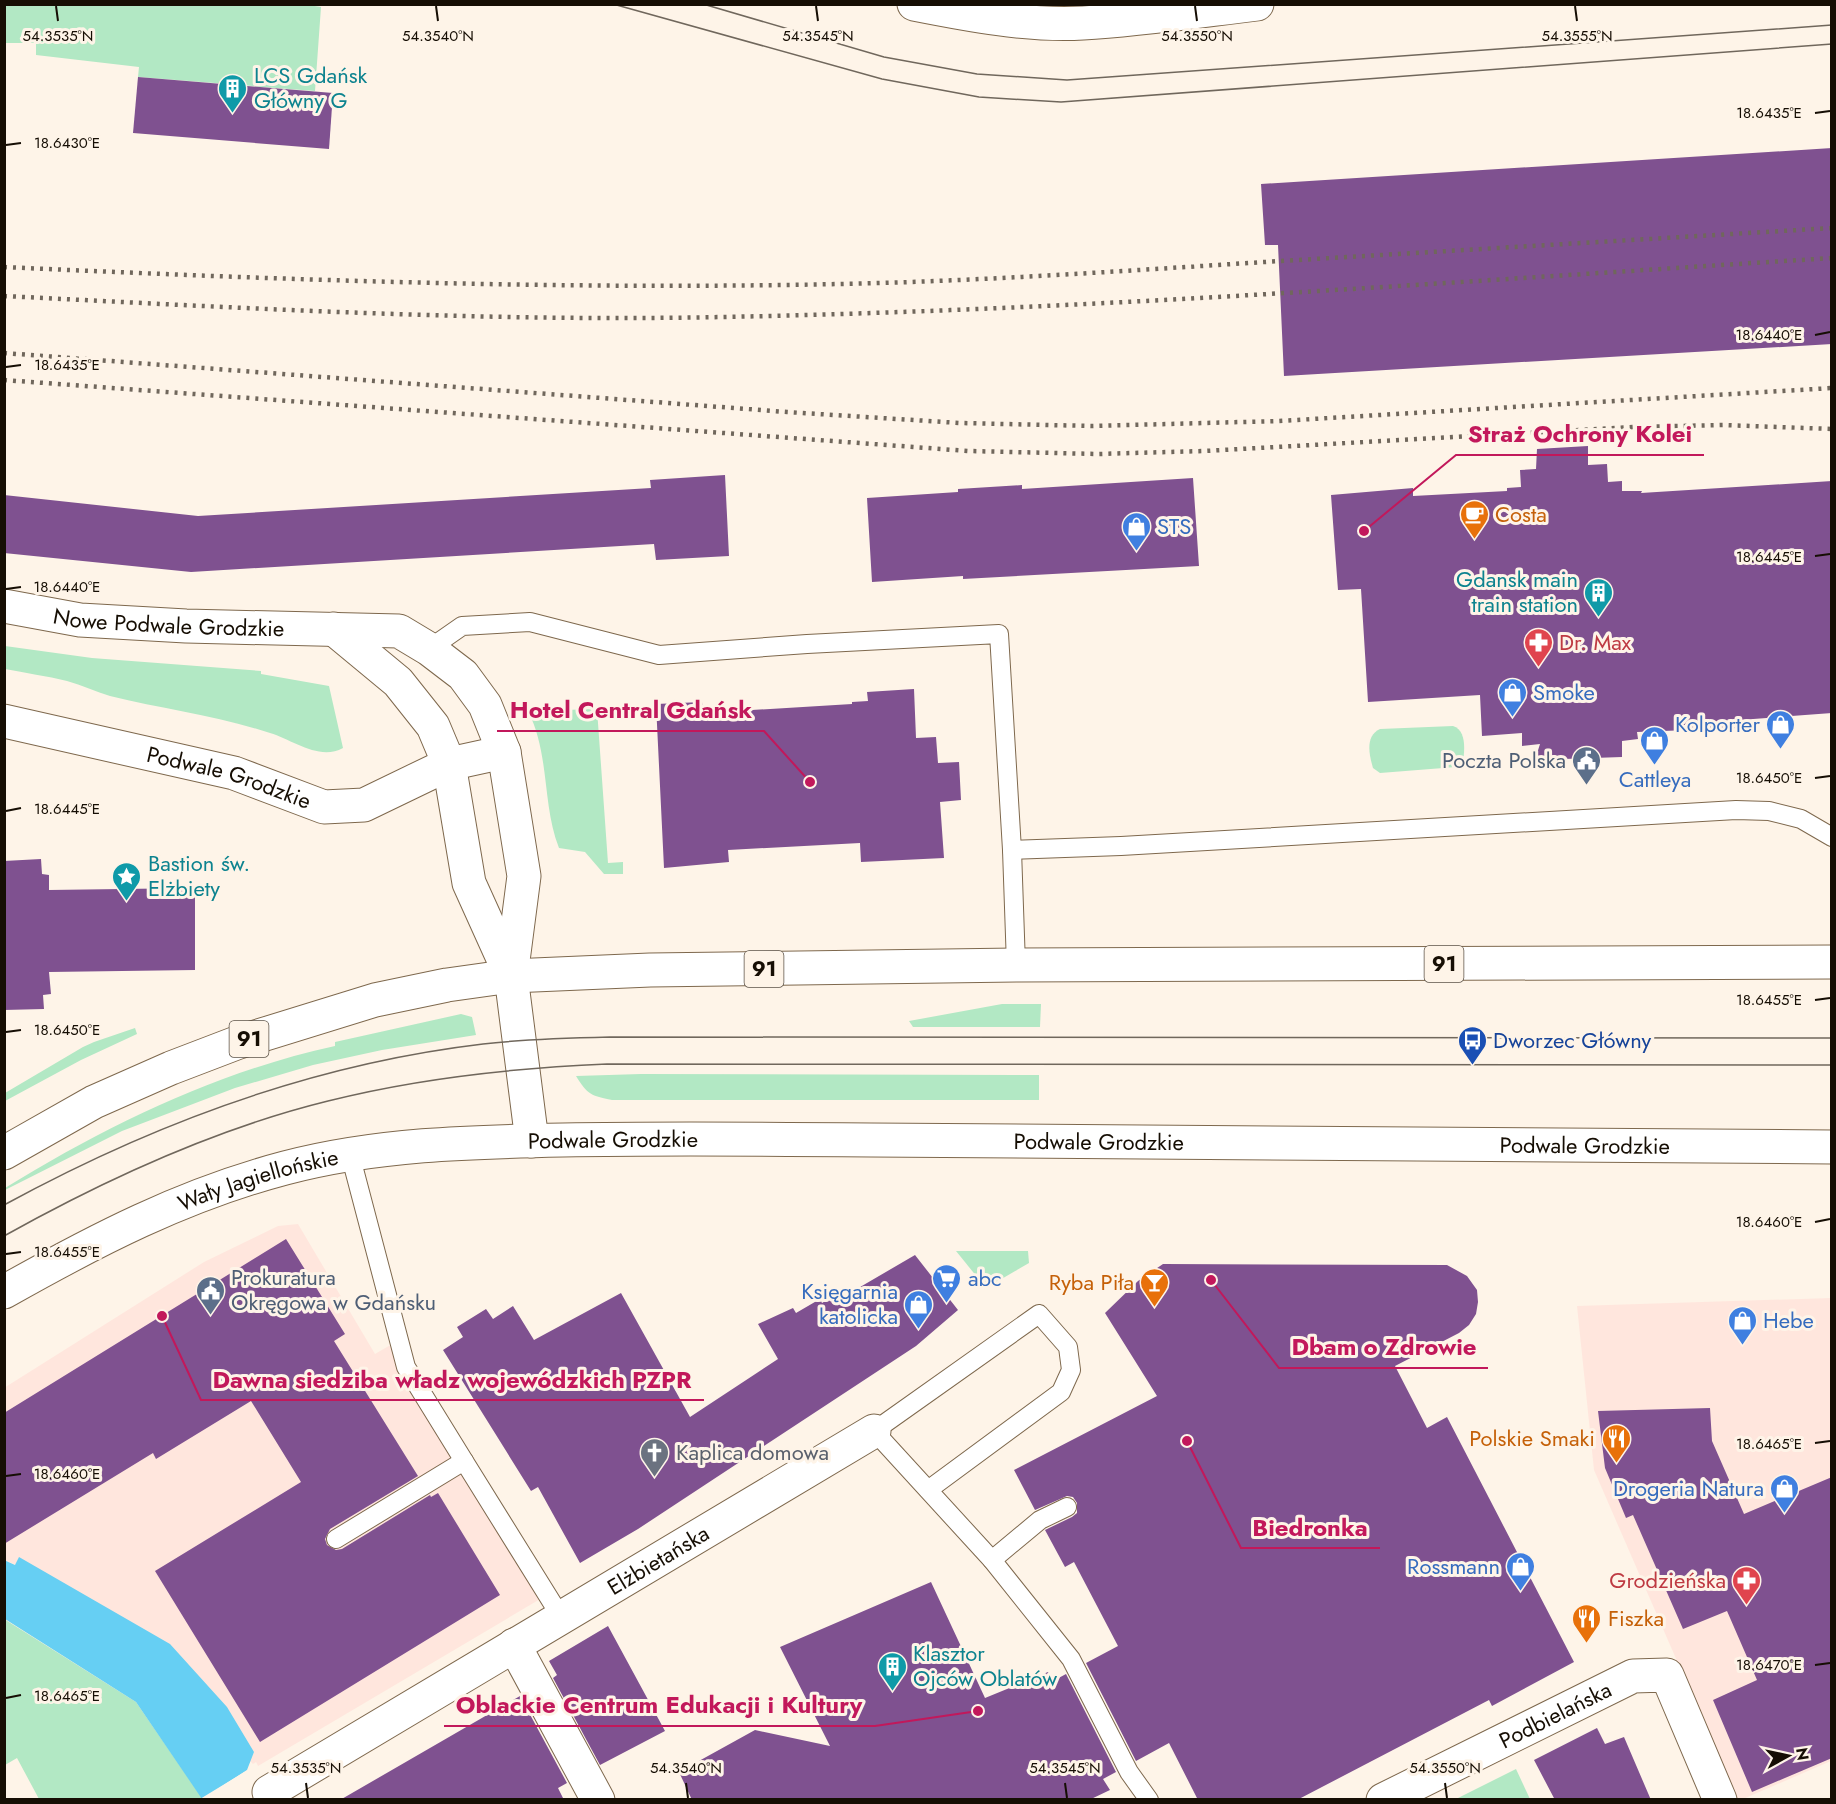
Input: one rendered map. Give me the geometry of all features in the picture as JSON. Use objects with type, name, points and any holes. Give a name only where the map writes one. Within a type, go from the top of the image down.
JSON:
[{"type":"main road","points":[[914,4],[962,14],[1020,21],[1082,14],[1257,4]]},
{"type":"main road","name":"Nowe Podwale Grodzkie","points":[[4,606],[80,620],[186,627],[399,631],[429,649],[463,675],[485,705],[504,752]]},
{"type":"main road","points":[[334,629],[398,682],[433,726],[449,764]]},
{"type":"main road","name":"Podwale Grodzkie","points":[[4,721],[234,773],[324,807],[364,805],[449,764],[504,752],[524,876],[512,976],[532,1141],[662,1138],[1832,1147]]},
{"type":"main road","name":"Podwale Grodzkie","points":[[449,764],[469,884],[512,976]]},
{"type":"main road","name":"91","points":[[4,1153],[94,1102],[171,1068],[239,1042],[375,1000],[447,985],[512,976],[662,970],[1016,965],[1832,962]]},
{"type":"main road","name":"Wały Jagiellońskie","points":[[4,1292],[143,1218],[203,1194],[275,1171],[350,1154],[419,1144],[532,1141]]},
{"type":"main road","name":"Elżbietańska","points":[[269,1792],[874,1431]]},
{"type":"main road","points":[[514,1645],[598,1800]]},
{"type":"main road","name":"Podbielańska","points":[[1383,1800],[1633,1676],[1667,1675],[1720,1800]]},
{"type":"lane","points":[[429,649],[462,626],[530,622],[659,655],[807,644],[999,634],[1012,850],[1016,965]]},
{"type":"lane","points":[[1012,850],[1121,846],[1736,810],[1769,811],[1801,819],[1832,837]]},
{"type":"lane","points":[[350,1154],[406,1367],[561,1617]]},
{"type":"lane","name":"Elżbietańska","points":[[874,1431],[1039,1314],[1068,1347],[1071,1370],[1061,1392],[928,1490]]},
{"type":"lane","points":[[874,1431],[992,1560],[1071,1659],[1129,1772],[1149,1800]]},
{"type":"lane","points":[[336,1539],[464,1461]]},
{"type":"lane","points":[[992,1560],[1041,1520],[1067,1507]]},
{"type":"shaded area","points":[[298,1224],[375,1354],[399,1340],[547,1595],[258,1766],[256,1762],[253,1764],[250,1761],[254,1752],[19,1557],[16,1565],[5,1560],[4,1388],[204,1262],[278,1226]]},
{"type":"shaded area","points":[[1831,1298],[1831,1761],[1743,1799],[1737,1799],[1594,1470],[1577,1306]]},
{"type":"green space","points":[[302,4],[321,7],[315,91],[138,77],[139,67],[36,55],[36,43],[5,43],[5,5]]},
{"type":"green space","points":[[5,646],[92,658],[261,671],[261,674],[329,686],[343,748],[325,752],[315,751],[250,727],[110,696],[67,681],[5,669]]},
{"type":"green space","points":[[597,709],[608,863],[623,862],[623,874],[604,874],[585,852],[559,848],[550,814],[540,744],[528,711]]},
{"type":"green space","points":[[1453,726],[1460,731],[1464,746],[1463,761],[1456,767],[1380,773],[1373,768],[1369,746],[1372,736],[1380,729]]},
{"type":"green space","points":[[1002,1004],[1041,1004],[1040,1027],[913,1027],[909,1021]]},
{"type":"green space","points":[[461,1014],[472,1017],[476,1035],[382,1050],[313,1065],[235,1088],[122,1131],[5,1190],[44,1165],[123,1122],[205,1086],[248,1070],[335,1046],[335,1042]]},
{"type":"green space","points":[[135,1028],[137,1034],[81,1060],[5,1101],[5,1093],[83,1047]]},
{"type":"green space","points":[[641,1074],[1039,1075],[1039,1100],[612,1100],[590,1093],[576,1076]]},
{"type":"green space","points":[[956,1251],[1028,1251],[1029,1263],[986,1288]]},
{"type":"green space","points":[[4,1619],[136,1702],[202,1798],[39,1799],[17,1758],[5,1765]]},
{"type":"green space","points":[[1516,1769],[1530,1799],[1456,1799]]},
{"type":"water","points":[[19,1557],[170,1644],[227,1707],[254,1752],[247,1770],[202,1799],[136,1702],[5,1619],[4,1560],[15,1565]]},
{"type":"pier","points":[[251,1768],[267,1800],[200,1799]]},
{"type":"building","name":"LCS Gdańsk Główny G","points":[[138,77],[333,93],[329,149],[133,133]]},
{"type":"building","points":[[1832,148],[1832,344],[1284,376],[1278,245],[1265,245],[1261,184]]},
{"type":"building","name":"Gdansk main train station","points":[[1588,446],[1588,465],[1607,464],[1608,482],[1622,481],[1622,491],[1642,491],[1641,493],[1832,481],[1832,713],[1740,720],[1741,728],[1637,732],[1638,739],[1622,741],[1622,757],[1535,760],[1540,744],[1522,746],[1522,733],[1482,736],[1480,695],[1368,702],[1361,589],[1338,590],[1331,495],[1413,488],[1413,496],[1507,491],[1507,488],[1521,487],[1520,470],[1536,469],[1537,449]]},
{"type":"building","points":[[725,475],[729,556],[656,560],[654,544],[191,572],[4,553],[4,495],[198,516],[651,488],[650,480]]},
{"type":"building","points":[[1193,478],[1199,566],[872,582],[867,498],[1022,485],[1022,489]]},
{"type":"building","points":[[914,689],[916,738],[936,737],[938,763],[959,762],[961,800],[940,802],[944,858],[861,862],[860,843],[728,850],[729,862],[664,868],[656,704],[702,702],[703,711],[719,710],[719,712],[852,704],[852,702],[868,701],[867,692]]},
{"type":"building","points":[[41,859],[42,874],[49,875],[49,890],[195,888],[195,970],[49,972],[51,994],[43,995],[44,1009],[4,1010],[4,861]]},
{"type":"building","points":[[286,1239],[345,1334],[334,1341],[418,1476],[330,1529],[325,1539],[327,1545],[336,1550],[342,1549],[430,1495],[431,1497],[438,1493],[500,1595],[260,1742],[155,1571],[301,1482],[251,1401],[156,1459],[153,1453],[4,1544],[4,1413]]},
{"type":"building","points":[[915,1255],[958,1310],[916,1346],[638,1529],[580,1563],[538,1487],[531,1491],[443,1350],[463,1337],[457,1327],[486,1309],[493,1319],[513,1306],[534,1340],[621,1293],[690,1417],[778,1359],[758,1324],[793,1308],[796,1313],[820,1299],[822,1303],[840,1292],[843,1297]]},
{"type":"building","points":[[1163,1264],[1447,1265],[1467,1276],[1477,1290],[1478,1302],[1476,1314],[1469,1325],[1459,1333],[1395,1366],[1427,1428],[1447,1417],[1574,1662],[1492,1706],[1489,1700],[1297,1800],[1198,1800],[1169,1743],[1136,1761],[1086,1663],[1118,1646],[1074,1562],[1065,1567],[1045,1530],[1077,1513],[1077,1503],[1073,1497],[1067,1496],[1035,1510],[1014,1470],[1157,1396],[1105,1313],[1138,1281]]},
{"type":"building","points":[[1710,1408],[1712,1441],[1744,1514],[1832,1477],[1832,1758],[1752,1792],[1713,1700],[1757,1680],[1727,1611],[1683,1629],[1633,1515],[1626,1518],[1605,1468],[1598,1411]]},
{"type":"building","name":"Klasztor Ojców Oblatów","points":[[931,1582],[985,1698],[1048,1672],[1053,1681],[1066,1674],[1116,1772],[1103,1779],[1110,1790],[1089,1800],[692,1800],[679,1772],[755,1730],[830,1746],[780,1647]]},
{"type":"building","points":[[608,1626],[665,1731],[600,1765],[553,1678],[557,1675],[549,1661]]},
{"type":"building","points":[[520,1696],[567,1783],[558,1788],[564,1800],[340,1800]]},
{"type":"building","points":[[1597,1728],[1605,1744],[1624,1737],[1651,1800],[1555,1800],[1534,1760]]},
{"type":"tram line","points":[[613,4],[882,79],[979,97],[1061,102],[1832,44]]},
{"type":"tram line","points":[[703,4],[884,57],[977,74],[1067,80],[1832,25]]},
{"type":"tram line","points":[[4,1205],[118,1148],[236,1101],[358,1066],[420,1053],[499,1042],[610,1037],[1832,1038]]},
{"type":"tram line","points":[[4,1236],[121,1176],[202,1141],[244,1126],[362,1093],[431,1080],[501,1071],[607,1064],[1832,1065]]},
{"type":"railway","points":[[4,267],[422,283],[631,286],[840,284],[1060,275],[1832,228]]},
{"type":"railway","points":[[4,296],[452,316],[721,317],[1138,301],[1832,258]]},
{"type":"railway","points":[[4,353],[787,412],[960,423],[1093,426],[1279,421],[1832,388]]},
{"type":"railway","points":[[4,380],[968,451],[1098,454],[1204,451],[1634,427],[1723,425],[1832,429]]},
{"type":"place","name":"LCS Gdańsk Główny G","points":[[233,114]]},
{"type":"place","name":"Straż Ochrony Kolei","points":[[1364,531]]},
{"type":"place","name":"Costa","points":[[1474,540]]},
{"type":"place","name":"STS","points":[[1136,552]]},
{"type":"place","name":"Gdansk main train station","points":[[1599,618]]},
{"type":"place","name":"Dr. Max","points":[[1538,668]]},
{"type":"place","name":"Smoke","points":[[1512,718]]},
{"type":"place","name":"Kolporter","points":[[1781,750]]},
{"type":"place","name":"Cattleya","points":[[1655,766]]},
{"type":"place","name":"Hotel Central Gdańsk","points":[[810,782]]},
{"type":"place","name":"Poczta Polska","points":[[1587,786]]},
{"type":"place","name":"Bastion św. Elżbiety","points":[[127,902]]},
{"type":"place","name":"Dworzec Główny","points":[[1472,1066]]},
{"type":"place","name":"Dbam o Zdrowie","points":[[1211,1280]]},
{"type":"place","name":"abc","points":[[947,1304]]},
{"type":"place","name":"Ryba Piła","points":[[1155,1308]]},
{"type":"place","name":"Dawna siedziba władz wojewódzkich PZPR","points":[[162,1316]]},
{"type":"place","name":"Prokuratura Okręgowa w Gdańsku","points":[[210,1316]]},
{"type":"place","name":"Księgarnia katolicka","points":[[919,1330]]},
{"type":"place","name":"Hebe","points":[[1742,1346]]},
{"type":"place","name":"Biedronka","points":[[1187,1441]]},
{"type":"place","name":"Polskie Smaki","points":[[1616,1464]]},
{"type":"place","name":"Kaplica domowa","points":[[655,1478]]},
{"type":"place","name":"Drogeria Natura","points":[[1785,1514]]},
{"type":"place","name":"Rossmann","points":[[1521,1592]]},
{"type":"place","name":"Grodzieńska","points":[[1747,1606]]},
{"type":"place","name":"Fiszka","points":[[1587,1644]]},
{"type":"place","name":"Klasztor Ojców Oblatów","points":[[892,1692]]},
{"type":"place","name":"Oblackie Centrum Edukacji i Kultury","points":[[978,1711]]}]
